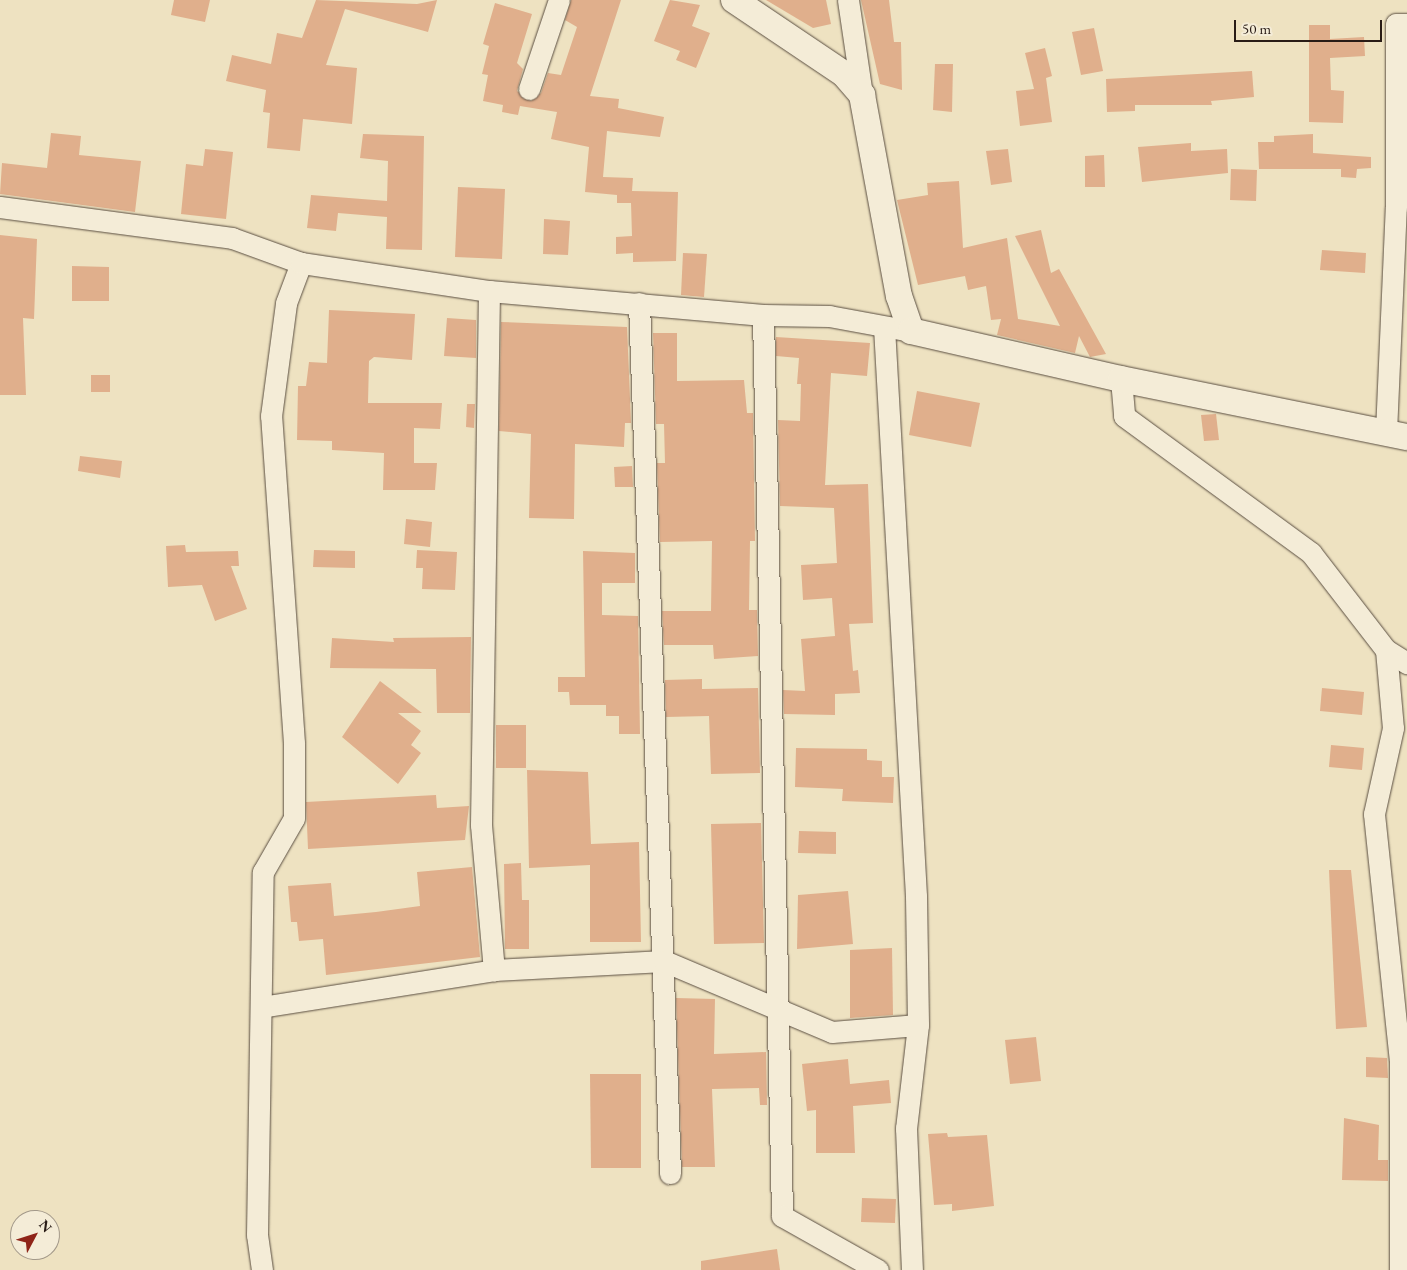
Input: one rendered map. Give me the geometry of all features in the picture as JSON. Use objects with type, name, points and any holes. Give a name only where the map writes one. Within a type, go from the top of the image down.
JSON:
[{"type":"street","points":[[528,89],[560,0]]},
{"type":"street","points":[[734,0],[844,74],[862,95]]},
{"type":"street","points":[[848,0],[862,95],[899,296],[912,331]]},
{"type":"street","points":[[0,207],[232,238],[300,263],[489,291],[763,315],[829,316],[912,331],[1121,379],[1397,434],[1401,208],[1396,24],[1407,24]]},
{"type":"street","points":[[262,1270],[257,1234],[263,872],[294,818],[294,743],[271,416],[286,302],[300,263]]},
{"type":"street","points":[[489,291],[481,825],[494,970]]},
{"type":"street","points":[[640,303],[670,1173]]},
{"type":"street","points":[[763,315],[782,1216],[878,1270]]},
{"type":"street","points":[[884,327],[916,896],[918,1025],[906,1128],[912,1270]]},
{"type":"street","points":[[1121,379],[1124,416],[1312,553],[1386,650],[1407,663]]},
{"type":"street","points":[[1386,650],[1393,728],[1374,814],[1400,1060],[1400,1270]]},
{"type":"street","points":[[261,1007],[494,970],[664,961],[832,1032],[918,1025]]},
{"type":"building","points":[[174,0],[210,0],[205,22],[171,15]]},
{"type":"building","points":[[316,0],[417,4],[437,0],[428,32],[345,9],[326,65],[357,68],[352,124],[303,119],[300,151],[267,148],[270,113],[263,112],[266,90],[226,81],[232,55],[271,64],[277,33],[302,38]]},
{"type":"building","points":[[571,0],[621,0],[590,96],[619,99],[618,108],[664,117],[660,137],[607,131],[603,177],[633,178],[632,191],[678,192],[676,261],[633,262],[633,253],[616,254],[616,237],[632,236],[631,203],[617,203],[617,195],[585,192],[589,147],[551,139],[557,112],[520,106],[518,115],[502,112],[503,105],[483,101],[488,75],[482,74],[489,46],[483,44],[495,3],[532,14],[517,63],[523,69],[517,91],[531,101],[541,93],[548,73],[561,75],[577,27],[565,20]]},
{"type":"building","points":[[670,0],[700,5],[692,26],[710,33],[696,68],[676,60],[680,51],[654,41]]},
{"type":"building","points":[[766,0],[826,0],[831,24],[813,28]]},
{"type":"building","points":[[861,0],[889,0],[894,42],[901,42],[902,90],[880,84]]},
{"type":"building","points":[[1309,25],[1330,25],[1330,39],[1364,37],[1365,56],[1330,58],[1331,90],[1344,91],[1343,123],[1309,122]]},
{"type":"building","points":[[1094,28],[1103,71],[1081,75],[1072,32]]},
{"type":"building","points":[[1045,48],[1052,76],[1046,78],[1052,122],[1020,126],[1016,91],[1034,89],[1025,53]]},
{"type":"building","points":[[935,64],[953,64],[952,112],[933,110]]},
{"type":"building","points":[[1252,71],[1254,97],[1211,101],[1212,105],[1135,105],[1135,111],[1107,112],[1106,79]]},
{"type":"building","points":[[51,133],[81,136],[79,155],[141,161],[135,212],[0,194],[2,163],[47,168]]},
{"type":"building","points":[[363,134],[424,136],[422,250],[386,249],[387,217],[338,213],[336,231],[307,228],[311,195],[387,201],[388,161],[360,158]]},
{"type":"building","points":[[1313,134],[1313,153],[1371,157],[1371,168],[1357,169],[1356,178],[1341,177],[1341,169],[1259,169],[1258,142],[1274,142],[1274,136]]},
{"type":"building","points":[[1191,143],[1191,151],[1227,149],[1228,173],[1142,182],[1138,147]]},
{"type":"building","points":[[205,149],[233,152],[226,219],[181,214],[186,164],[203,166]]},
{"type":"building","points":[[1008,149],[1012,182],[991,185],[986,151]]},
{"type":"building","points":[[1104,155],[1105,187],[1085,187],[1085,156]]},
{"type":"building","points":[[1231,169],[1257,170],[1256,201],[1230,200]]},
{"type":"building","points":[[959,181],[963,248],[1007,238],[1018,319],[1060,326],[1015,236],[1041,230],[1051,273],[1059,269],[1106,354],[1090,357],[1079,336],[1075,353],[997,335],[1001,319],[991,320],[986,286],[968,290],[965,276],[918,285],[897,200],[928,195],[927,183]]},
{"type":"building","points":[[458,187],[505,189],[502,259],[455,257]]},
{"type":"building","points":[[544,219],[570,221],[568,255],[543,254]]},
{"type":"building","points":[[0,235],[37,239],[34,319],[23,318],[26,395],[0,395]]},
{"type":"building","points":[[1322,250],[1366,253],[1365,273],[1320,270]]},
{"type":"building","points":[[683,253],[707,254],[704,297],[681,295]]},
{"type":"building","points":[[72,266],[109,267],[109,301],[72,301]]},
{"type":"building","points":[[329,310],[415,314],[412,360],[374,357],[369,361],[368,403],[442,403],[440,429],[414,428],[414,463],[437,463],[435,490],[383,490],[384,453],[332,450],[332,441],[297,440],[298,386],[306,386],[309,362],[327,363]]},
{"type":"building","points":[[447,318],[476,320],[476,358],[444,356]]},
{"type":"building","points":[[501,322],[627,327],[631,423],[625,423],[624,447],[575,444],[574,519],[529,518],[531,434],[499,431]]},
{"type":"building","points":[[653,333],[677,333],[677,381],[744,380],[747,413],[753,413],[755,541],[750,541],[749,610],[757,610],[758,656],[714,659],[713,645],[664,645],[662,611],[711,611],[712,541],[660,542],[657,463],[665,463],[664,424],[656,424]]},
{"type":"building","points":[[776,337],[870,343],[867,376],[831,373],[825,485],[868,484],[873,623],[849,624],[853,671],[858,670],[860,693],[835,694],[835,715],[784,714],[783,690],[805,691],[801,639],[835,636],[832,598],[803,600],[801,565],[837,563],[834,508],[780,506],[778,420],[800,421],[801,384],[797,384],[799,358],[776,356]]},
{"type":"building","points":[[91,375],[110,375],[110,392],[91,392]]},
{"type":"building","points":[[917,391],[980,403],[971,447],[909,435]]},
{"type":"building","points":[[467,404],[475,404],[474,428],[466,427]]},
{"type":"building","points":[[1216,414],[1219,440],[1204,441],[1201,415]]},
{"type":"building","points":[[80,456],[122,461],[120,478],[78,471]]},
{"type":"building","points":[[632,466],[633,487],[615,487],[614,467]]},
{"type":"building","points":[[406,519],[432,522],[430,547],[404,544]]},
{"type":"building","points":[[185,545],[186,552],[238,551],[239,566],[231,566],[247,609],[215,621],[202,585],[168,587],[166,546]]},
{"type":"building","points":[[314,550],[355,551],[355,568],[313,567]]},
{"type":"building","points":[[417,550],[457,552],[455,590],[422,589],[423,568],[416,568]]},
{"type":"building","points":[[583,551],[635,553],[635,583],[602,583],[602,615],[638,616],[640,734],[619,734],[619,716],[606,716],[606,705],[570,705],[569,692],[558,692],[558,677],[585,677]]},
{"type":"building","points":[[471,637],[470,713],[437,713],[436,669],[330,668],[332,638],[394,642],[393,638]]},
{"type":"building","points":[[702,679],[702,689],[758,688],[760,773],[711,774],[709,716],[666,717],[665,680]]},
{"type":"building","points":[[380,681],[422,713],[398,713],[421,731],[411,745],[421,753],[398,784],[342,737]]},
{"type":"building","points":[[1322,688],[1364,692],[1362,715],[1320,711]]},
{"type":"building","points":[[496,725],[526,725],[526,768],[496,768]]},
{"type":"building","points":[[1331,745],[1364,748],[1362,770],[1329,767]]},
{"type":"building","points":[[796,748],[867,749],[867,760],[882,761],[882,777],[894,777],[893,803],[842,801],[843,789],[795,787]]},
{"type":"building","points":[[527,770],[588,772],[591,844],[639,842],[641,942],[590,942],[590,865],[529,868]]},
{"type":"building","points":[[436,795],[437,808],[469,806],[465,840],[308,849],[306,802]]},
{"type":"building","points":[[761,823],[764,943],[714,944],[711,824]]},
{"type":"building","points":[[799,831],[836,832],[836,854],[798,853]]},
{"type":"building","points":[[521,863],[522,900],[529,900],[529,949],[505,949],[504,864]]},
{"type":"building","points":[[472,867],[480,957],[326,975],[323,939],[299,941],[297,922],[291,922],[288,886],[331,883],[334,916],[376,912],[420,906],[417,872]]},
{"type":"building","points":[[1329,870],[1351,870],[1367,1027],[1336,1029]]},
{"type":"building","points":[[848,891],[853,944],[797,949],[798,895]]},
{"type":"building","points":[[892,948],[893,1015],[850,1018],[850,950]]},
{"type":"building","points":[[676,998],[715,999],[714,1054],[766,1052],[767,1105],[760,1105],[759,1088],[712,1089],[715,1167],[682,1167]]},
{"type":"building","points":[[1036,1037],[1041,1081],[1010,1084],[1005,1040]]},
{"type":"building","points":[[1366,1057],[1387,1058],[1388,1078],[1366,1077]]},
{"type":"building","points":[[848,1059],[850,1084],[889,1080],[891,1103],[853,1106],[855,1153],[816,1153],[816,1110],[807,1111],[802,1064]]},
{"type":"building","points":[[590,1074],[641,1074],[641,1168],[591,1168]]},
{"type":"building","points":[[1344,1118],[1379,1125],[1378,1160],[1388,1160],[1388,1181],[1342,1180]]},
{"type":"building","points":[[947,1133],[948,1137],[987,1135],[994,1206],[952,1211],[952,1204],[934,1205],[928,1134]]},
{"type":"building","points":[[862,1198],[896,1199],[895,1223],[861,1222]]},
{"type":"building","points":[[777,1249],[780,1270],[701,1270],[701,1261]]}]
